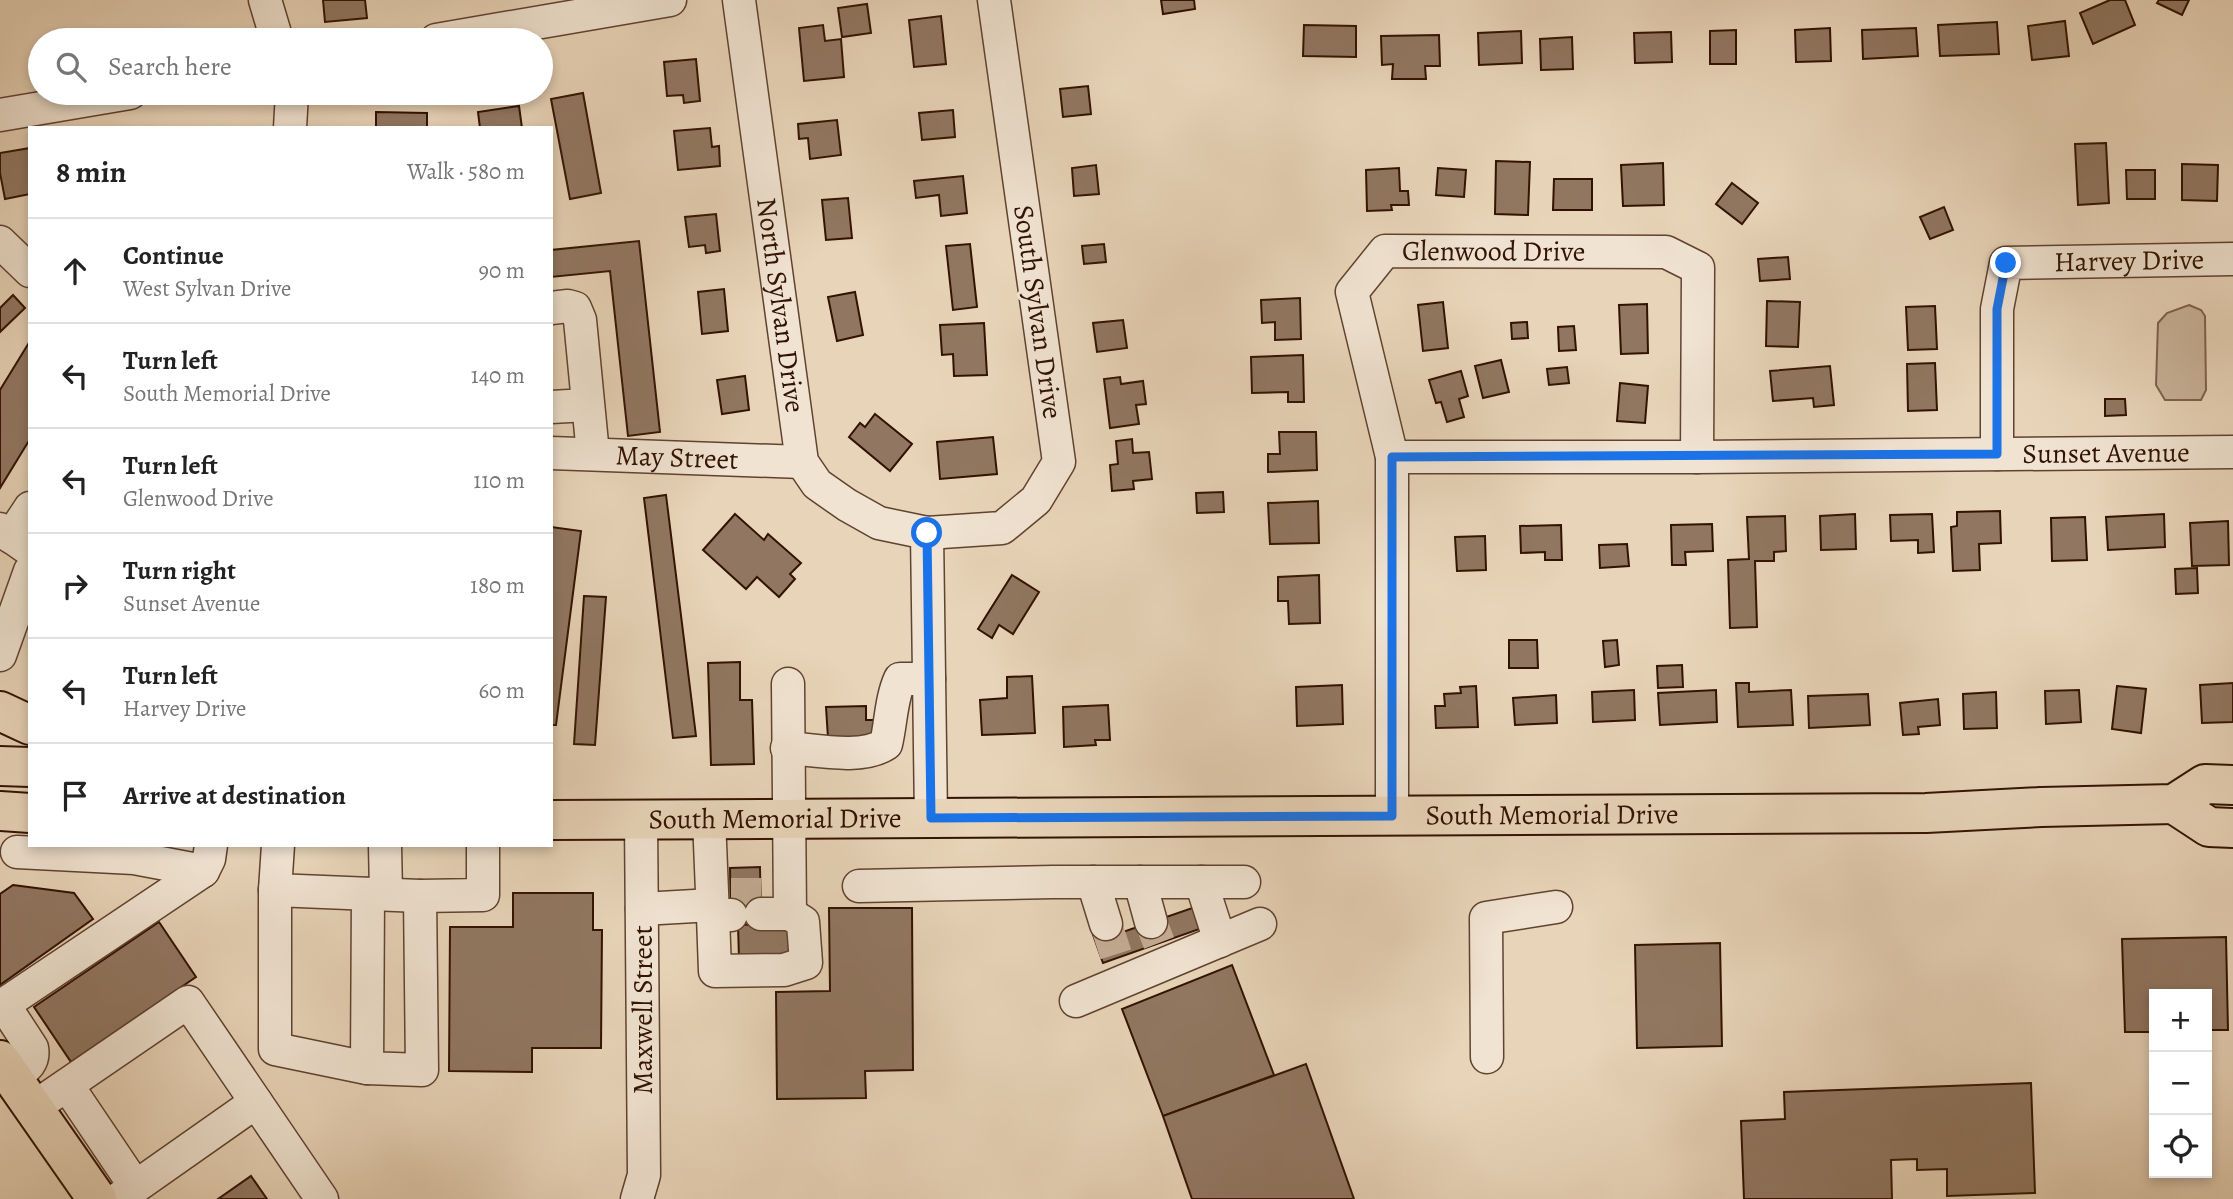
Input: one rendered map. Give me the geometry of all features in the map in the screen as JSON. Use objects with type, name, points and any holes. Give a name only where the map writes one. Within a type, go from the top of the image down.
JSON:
[{"type":"main road","points":[[0,710],[28,724]]},
{"type":"main road","points":[[0,765],[28,767]]},
{"type":"main road","points":[[2233,785],[2205,785],[2174,804],[2209,827],[2233,828]]},
{"type":"main road","name":"South Memorial Drive","points":[[553,820],[1926,813],[2174,804]]},
{"type":"main road","points":[[15,1082],[97,1199]]},
{"type":"street","points":[[265,0],[273,28]]},
{"type":"street","points":[[506,28],[670,0]]},
{"type":"street","name":"North Sylvan Drive","points":[[739,0],[802,462]]},
{"type":"street","name":"South Sylvan Drive","points":[[927,533],[1002,528],[1036,500],[1059,462],[994,0]]},
{"type":"street","points":[[0,115],[59,105]]},
{"type":"street","points":[[290,126],[291,105]]},
{"type":"street","name":"Glenwood Drive","points":[[1392,816],[1392,457],[1352,292],[1385,251],[1666,252],[1698,268],[1697,457]]},
{"type":"street","name":"Harvey Drive","points":[[1997,454],[1997,309],[2006,263],[2233,260]]},
{"type":"street","points":[[553,308],[568,306],[575,309],[580,320],[593,454]]},
{"type":"street","points":[[553,407],[587,405]]},
{"type":"street","name":"Sunset Avenue","points":[[1392,457],[2233,452]]},
{"type":"street","name":"May Street","points":[[553,453],[802,462]]},
{"type":"street","points":[[802,462],[817,484],[847,505],[879,523],[927,533],[931,818]]},
{"type":"street","points":[[14,539],[28,512]]},
{"type":"street","points":[[0,654],[28,577]]},
{"type":"street","points":[[787,748],[875,751],[886,744],[895,689],[900,679],[929,678]]},
{"type":"street","points":[[745,895],[787,819],[788,684]]},
{"type":"street","points":[[16,812],[8,852],[134,858],[207,858]]},
{"type":"street","points":[[709,819],[745,895]]},
{"type":"street","name":"Maxwell Street","points":[[638,1199],[644,1175],[641,820]]},
{"type":"street","points":[[278,847],[275,890],[275,1049],[367,1068],[422,1070],[420,896]]},
{"type":"street","points":[[367,1068],[377,894],[385,847]]},
{"type":"street","points":[[275,890],[420,896],[483,895],[483,847]]},
{"type":"street","points":[[15,1082],[28,1067],[33,1056],[32,1048],[2,1006],[207,858]]},
{"type":"street","points":[[859,886],[1244,881]]},
{"type":"street","points":[[1093,882],[1106,924]]},
{"type":"street","points":[[1140,882],[1160,943]]},
{"type":"street","points":[[1201,882],[1220,941]]},
{"type":"street","points":[[642,909],[745,895]]},
{"type":"street","points":[[1487,1057],[1486,918],[1556,907]]},
{"type":"street","points":[[1076,1001],[1160,943],[1220,941],[1260,925]]},
{"type":"street","points":[[15,1082],[67,1085],[188,1002],[322,1199]]},
{"type":"street","points":[[67,1085],[127,1193],[256,1102]]},
{"type":"shaded area","points":[[2189,305],[2201,310],[2205,316],[2206,390],[2201,400],[2165,400],[2156,385],[2158,323],[2167,313]]},
{"type":"building","points":[[323,0],[365,0],[367,18],[325,22]]},
{"type":"building","points":[[1161,0],[1194,0],[1195,9],[1163,14]]},
{"type":"building","points":[[2110,0],[2125,0],[2135,25],[2093,44],[2080,13]]},
{"type":"building","points":[[2159,0],[2189,0],[2182,15],[2157,3]]},
{"type":"building","points":[[867,4],[871,33],[842,37],[838,8]]},
{"type":"building","points":[[941,16],[946,64],[914,67],[909,20]]},
{"type":"building","points":[[2065,21],[2069,56],[2032,60],[2028,26]]},
{"type":"building","points":[[1997,22],[1999,54],[1940,56],[1938,25]]},
{"type":"building","points":[[823,25],[825,41],[841,39],[844,77],[804,81],[799,28]]},
{"type":"building","points":[[1304,25],[1356,26],[1356,57],[1303,56]]},
{"type":"building","points":[[1830,28],[1831,61],[1796,62],[1795,30]]},
{"type":"building","points":[[1916,28],[1918,56],[1863,59],[1862,30]]},
{"type":"building","points":[[1736,30],[1736,64],[1710,64],[1710,31]]},
{"type":"building","points":[[1521,31],[1522,63],[1479,65],[1478,33]]},
{"type":"building","points":[[1671,32],[1672,62],[1635,63],[1634,33]]},
{"type":"building","points":[[1439,35],[1440,66],[1425,66],[1426,79],[1392,79],[1393,64],[1382,65],[1381,36]]},
{"type":"building","points":[[1572,37],[1573,69],[1541,70],[1540,39]]},
{"type":"building","points":[[696,59],[700,101],[684,103],[683,95],[667,96],[664,62]]},
{"type":"building","points":[[1088,86],[1091,114],[1063,117],[1060,89]]},
{"type":"building","points":[[583,93],[601,193],[570,199],[553,99]]},
{"type":"building","points":[[519,106],[522,126],[480,126],[478,112]]},
{"type":"building","points":[[953,110],[955,137],[922,140],[919,113]]},
{"type":"building","points":[[376,112],[427,113],[427,126],[376,126]]},
{"type":"building","points":[[837,120],[841,155],[810,159],[808,138],[799,139],[798,124]]},
{"type":"building","points":[[710,128],[712,147],[719,146],[720,166],[678,170],[674,131]]},
{"type":"building","points":[[2106,143],[2109,203],[2078,205],[2075,144]]},
{"type":"building","points":[[28,148],[28,194],[5,199],[0,173],[0,153]]},
{"type":"building","points":[[1496,161],[1530,162],[1528,215],[1495,214]]},
{"type":"building","points":[[1663,163],[1664,205],[1623,206],[1621,165]]},
{"type":"building","points":[[2182,164],[2218,165],[2217,201],[2182,200]]},
{"type":"building","points":[[1096,165],[1099,194],[1074,196],[1072,168]]},
{"type":"building","points":[[1399,168],[1400,191],[1408,191],[1409,205],[1391,205],[1392,210],[1367,211],[1366,170]]},
{"type":"building","points":[[1438,168],[1466,170],[1464,197],[1436,195]]},
{"type":"building","points":[[2126,170],[2155,170],[2155,199],[2127,199]]},
{"type":"building","points":[[963,176],[967,213],[941,216],[939,195],[916,198],[914,181]]},
{"type":"building","points":[[1554,179],[1592,179],[1592,210],[1553,210]]},
{"type":"building","points":[[1732,183],[1758,203],[1742,224],[1716,204]]},
{"type":"building","points":[[848,198],[852,238],[826,240],[822,200]]},
{"type":"building","points":[[1944,207],[1953,230],[1930,239],[1920,217]]},
{"type":"building","points":[[716,214],[720,251],[706,253],[705,245],[689,247],[685,217]]},
{"type":"building","points":[[639,241],[660,432],[628,436],[610,271],[553,277],[553,250]]},
{"type":"building","points":[[970,244],[977,307],[953,310],[946,246]]},
{"type":"building","points":[[1104,244],[1106,262],[1084,264],[1082,246]]},
{"type":"building","points":[[1788,257],[1790,279],[1760,281],[1758,259]]},
{"type":"building","points":[[724,289],[728,331],[702,334],[698,292]]},
{"type":"building","points":[[855,292],[863,335],[837,341],[828,297]]},
{"type":"building","points":[[13,295],[25,308],[0,332],[0,308]]},
{"type":"building","points":[[1300,298],[1301,339],[1275,340],[1275,322],[1262,323],[1261,300]]},
{"type":"building","points":[[1767,301],[1800,302],[1798,347],[1766,346]]},
{"type":"building","points":[[1443,302],[1448,348],[1423,351],[1418,305]]},
{"type":"building","points":[[1647,304],[1648,353],[1621,354],[1619,305]]},
{"type":"building","points":[[1935,306],[1937,349],[1908,350],[1906,307]]},
{"type":"building","points":[[1123,320],[1127,348],[1097,352],[1093,323]]},
{"type":"building","points":[[1527,322],[1528,338],[1512,339],[1511,323]]},
{"type":"building","points":[[984,323],[987,375],[954,376],[953,354],[942,355],[940,325]]},
{"type":"building","points":[[1574,326],[1576,350],[1559,351],[1558,327]]},
{"type":"building","points":[[28,344],[28,442],[0,488],[0,390]]},
{"type":"building","points":[[1303,355],[1304,402],[1288,402],[1288,392],[1252,393],[1251,357]]},
{"type":"building","points":[[1501,360],[1509,392],[1483,398],[1475,366]]},
{"type":"building","points":[[1935,363],[1937,410],[1908,411],[1907,364]]},
{"type":"building","points":[[1830,366],[1834,405],[1814,407],[1813,398],[1773,401],[1770,371]]},
{"type":"building","points":[[1567,367],[1569,383],[1549,385],[1547,369]]},
{"type":"building","points":[[1461,371],[1468,396],[1459,399],[1464,417],[1447,422],[1441,402],[1436,403],[1429,380]]},
{"type":"building","points":[[745,376],[749,410],[722,414],[717,380]]},
{"type":"building","points":[[1120,377],[1121,384],[1143,381],[1146,404],[1136,405],[1139,424],[1110,428],[1104,379]]},
{"type":"building","points":[[1620,383],[1648,386],[1645,423],[1617,421]]},
{"type":"building","points":[[2105,399],[2125,399],[2126,415],[2105,416]]},
{"type":"building","points":[[875,414],[912,444],[890,471],[849,437],[860,423],[865,427]]},
{"type":"building","points":[[1279,432],[1316,432],[1317,470],[1268,472],[1268,454],[1280,454]]},
{"type":"building","points":[[993,437],[997,474],[940,479],[937,442]]},
{"type":"building","points":[[1132,439],[1133,453],[1149,452],[1152,479],[1133,481],[1134,489],[1112,491],[1110,465],[1118,464],[1116,441]]},
{"type":"building","points":[[1223,492],[1224,512],[1197,513],[1196,493]]},
{"type":"building","points":[[666,495],[696,736],[673,738],[644,498]]},
{"type":"building","points":[[1318,501],[1319,543],[1270,544],[1268,503]]},
{"type":"building","points":[[2000,511],[2001,543],[1979,544],[1980,570],[1953,571],[1951,527],[1957,526],[1957,512]]},
{"type":"building","points":[[735,514],[764,540],[768,534],[801,563],[790,574],[795,579],[779,597],[757,577],[746,589],[703,550]]},
{"type":"building","points":[[1855,514],[1856,549],[1821,550],[1820,516]]},
{"type":"building","points":[[1932,514],[1934,552],[1918,553],[1918,540],[1891,541],[1890,515]]},
{"type":"building","points":[[2164,514],[2165,547],[2108,550],[2106,517]]},
{"type":"building","points":[[1785,516],[1786,551],[1774,552],[1774,561],[1755,561],[1757,627],[1730,628],[1728,560],[1749,559],[1747,517]]},
{"type":"building","points":[[2085,517],[2087,560],[2052,561],[2051,518]]},
{"type":"building","points":[[2228,521],[2229,565],[2192,566],[2190,523]]},
{"type":"building","points":[[1712,524],[1713,551],[1685,552],[1686,565],[1672,565],[1671,525]]},
{"type":"building","points":[[1561,525],[1562,560],[1545,560],[1545,552],[1521,553],[1520,526]]},
{"type":"building","points":[[553,527],[581,531],[556,725],[553,725]]},
{"type":"building","points":[[1485,536],[1486,570],[1457,571],[1455,537]]},
{"type":"building","points":[[1627,544],[1629,566],[1600,568],[1599,545]]},
{"type":"building","points":[[2197,568],[2198,593],[2176,594],[2175,569]]},
{"type":"building","points":[[1012,575],[1039,592],[1013,634],[999,625],[992,638],[978,629]]},
{"type":"building","points":[[1319,575],[1320,623],[1289,624],[1288,601],[1278,601],[1278,577]]},
{"type":"building","points":[[584,596],[606,597],[595,745],[574,744]]},
{"type":"building","points":[[1509,640],[1537,640],[1538,668],[1509,668]]},
{"type":"building","points":[[1617,640],[1619,665],[1605,667],[1603,641]]},
{"type":"building","points":[[740,662],[740,700],[752,700],[754,764],[711,765],[708,663]]},
{"type":"building","points":[[1682,665],[1683,687],[1658,688],[1657,666]]},
{"type":"building","points":[[1032,676],[1035,733],[982,735],[980,700],[1007,698],[1007,677]]},
{"type":"building","points":[[1736,683],[1749,683],[1749,692],[1791,690],[1793,725],[1738,727]]},
{"type":"building","points":[[2233,683],[2233,722],[2202,723],[2200,685]]},
{"type":"building","points":[[1342,685],[1343,724],[1297,726],[1296,687]]},
{"type":"building","points":[[1476,686],[1478,727],[1436,728],[1435,706],[1445,706],[1444,694],[1461,693],[1460,687]]},
{"type":"building","points":[[2117,686],[2146,689],[2141,733],[2112,729]]},
{"type":"building","points":[[1634,690],[1635,720],[1593,722],[1592,692]]},
{"type":"building","points":[[1716,690],[1717,722],[1660,725],[1658,693]]},
{"type":"building","points":[[2079,690],[2081,722],[2046,724],[2045,691]]},
{"type":"building","points":[[1996,692],[1997,728],[1964,729],[1963,694]]},
{"type":"building","points":[[1868,694],[1870,725],[1809,728],[1808,696]]},
{"type":"building","points":[[1556,695],[1557,723],[1515,725],[1513,698]]},
{"type":"building","points":[[1938,699],[1940,725],[1918,727],[1919,734],[1903,735],[1900,703]]},
{"type":"building","points":[[1108,705],[1110,740],[1095,740],[1096,745],[1064,747],[1063,707]]},
{"type":"building","points":[[866,706],[866,720],[875,720],[876,736],[828,738],[826,707]]},
{"type":"building","points":[[760,867],[761,918],[731,919],[730,868]]},
{"type":"building","points":[[13,885],[74,893],[93,919],[0,985],[0,894]]},
{"type":"building","points":[[513,893],[593,893],[593,930],[602,930],[601,1048],[532,1048],[532,1072],[449,1071],[450,927],[513,927]]},
{"type":"building","points":[[1201,905],[1208,926],[1103,963],[1091,929],[1119,919],[1123,932]]},
{"type":"building","points":[[829,908],[912,908],[913,1070],[865,1071],[866,1098],[777,1099],[776,992],[830,991]]},
{"type":"building","points":[[159,922],[196,977],[71,1062],[34,1007]]},
{"type":"building","points":[[799,923],[801,956],[739,958],[738,925]]},
{"type":"building","points":[[2226,937],[2228,1030],[2212,1030],[2212,989],[2149,989],[2149,1032],[2125,1032],[2122,939]]},
{"type":"building","points":[[1720,943],[1722,1046],[1637,1048],[1635,945]]},
{"type":"building","points":[[1232,965],[1274,1075],[1163,1116],[1122,1009]]},
{"type":"building","points":[[1306,1064],[1354,1199],[1192,1199],[1163,1116]]},
{"type":"building","points":[[2031,1083],[2035,1193],[1947,1196],[1947,1169],[1917,1170],[1917,1159],[1891,1160],[1892,1199],[1744,1199],[1741,1121],[1785,1119],[1784,1092]]},
{"type":"building","points":[[251,1176],[267,1199],[218,1199]]},
{"type":"tunnel","points":[[731,894],[761,894]]},
{"type":"tunnel","points":[[1151,922],[1159,943]]},
{"type":"tunnel","points":[[1106,924],[1117,958]]},
{"type":"route","points":[[927,533],[931,818],[1392,816],[1392,457],[1997,454],[1997,309],[2006,263]]}]
